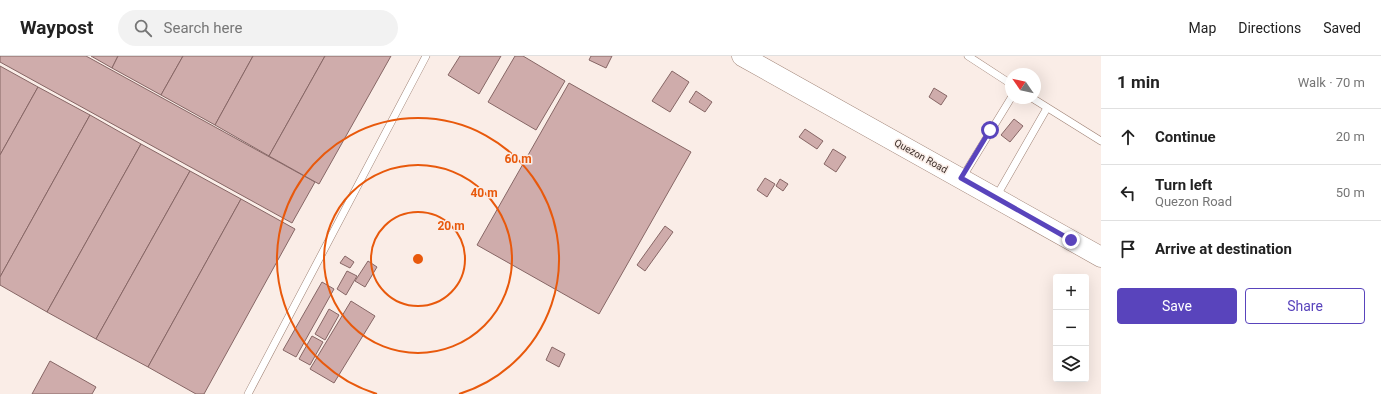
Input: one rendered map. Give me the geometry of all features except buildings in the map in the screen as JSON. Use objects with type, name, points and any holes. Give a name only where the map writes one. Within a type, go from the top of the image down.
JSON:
[{"type":"main road","name":"Quezon Road","points":[[742,56],[1101,257]]},
{"type":"lane","points":[[248,394],[426,56]]},
{"type":"lane","points":[[968,56],[1005,80]]},
{"type":"lane","points":[[961,178],[1007,104]]},
{"type":"lane","points":[[1041,104],[1101,141]]},
{"type":"lane","points":[[996,198],[1047,108]]},
{"type":"route","points":[[990,130],[961,178],[1071,240]]}]
